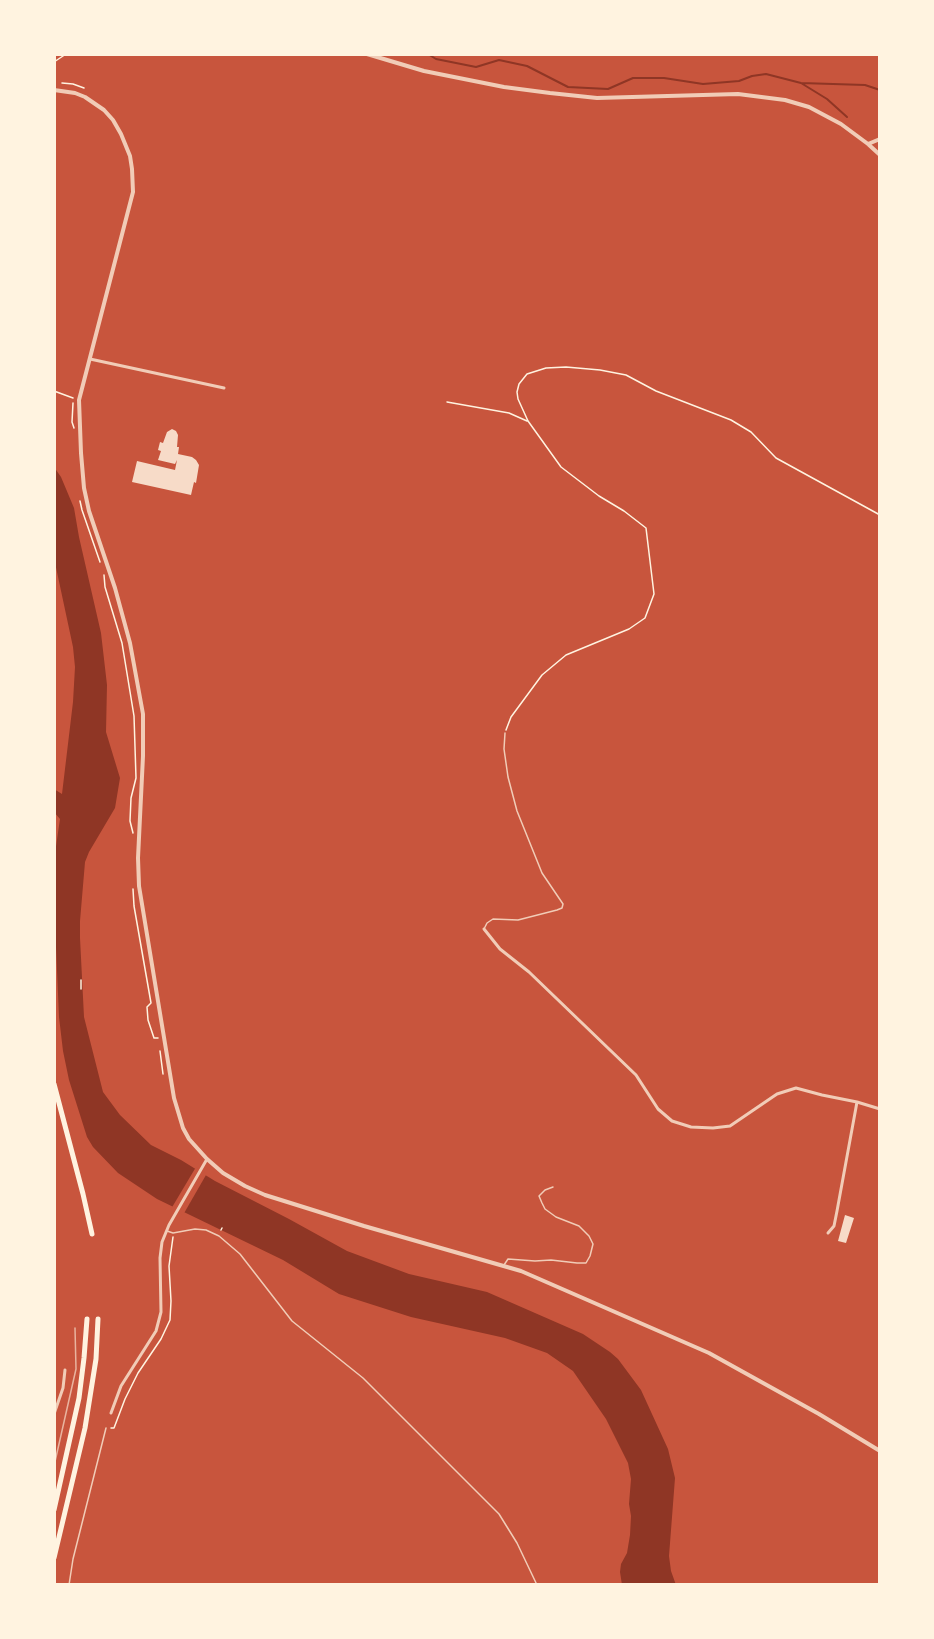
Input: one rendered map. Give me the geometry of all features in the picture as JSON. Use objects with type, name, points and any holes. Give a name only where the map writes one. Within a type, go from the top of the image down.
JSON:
[{"type":"highway","points":[[54,1084],[92,1234]]},
{"type":"highway","points":[[54,1510],[79,1398],[87,1319]]},
{"type":"highway","points":[[54,1558],[86,1428],[96,1359],[98,1319]]},
{"type":"street","points":[[367,54],[435,73],[504,87],[550,93],[603,98],[738,94],[785,100],[821,112],[842,124],[880,155]]},
{"type":"street","points":[[54,90],[86,97],[104,110],[121,134],[130,156],[132,169],[133,192],[80,400],[79,424],[84,488],[89,511],[130,643],[143,714],[138,858],[141,909],[176,1108],[189,1138],[207,1160],[245,1186],[265,1195],[521,1271],[709,1353],[880,1450]]},
{"type":"street","points":[[868,144],[880,139]]},
{"type":"street","points":[[90,359],[224,388]]},
{"type":"street","points":[[484,929],[500,950],[529,972],[636,1075],[658,1109],[672,1121],[691,1127],[713,1128],[730,1125],[777,1094],[796,1088],[880,1109]]},
{"type":"street","points":[[828,1233],[834,1226],[857,1102]]},
{"type":"street","points":[[111,1413],[121,1386],[156,1331],[161,1312],[160,1251],[166,1231],[207,1160]]},
{"type":"street","points":[[54,1414],[63,1388],[65,1370]]},
{"type":"lane","points":[[484,929],[487,923],[493,920],[518,920],[557,910],[562,908],[563,904],[542,873],[516,811],[504,749],[505,733]]},
{"type":"lane","points":[[504,1266],[508,1259],[586,1263],[593,1244],[589,1236],[579,1226],[556,1217],[545,1209],[542,1203],[540,1196],[553,1186]]},
{"type":"lane","points":[[166,1231],[173,1233],[195,1229],[206,1230],[219,1236],[240,1254],[292,1321],[363,1378],[499,1514],[517,1543],[537,1585]]},
{"type":"lane","points":[[69,1585],[73,1559],[106,1428]]},
{"type":"path","points":[[54,62],[66,54]]},
{"type":"path","points":[[63,83],[84,88]]},
{"type":"path","points":[[505,733],[511,717],[542,675],[566,655],[629,629],[645,618],[654,594],[646,528],[561,467],[528,422],[518,399],[519,384],[527,374],[546,368],[566,367],[626,375],[656,391],[730,420],[752,432],[776,458],[880,515]]},
{"type":"path","points":[[54,391],[73,398],[72,422],[75,431]]},
{"type":"path","points":[[447,402],[509,413],[528,422]]},
{"type":"path","points":[[80,500],[101,565]]},
{"type":"path","points":[[105,576],[105,587],[122,643],[134,716],[136,778],[131,798],[130,821],[133,833]]},
{"type":"path","points":[[133,887],[134,906],[151,1003],[147,1007],[148,1020],[153,1038],[158,1038]]},
{"type":"path","points":[[81,980],[81,989]]},
{"type":"path","points":[[159,1047],[163,1074]]},
{"type":"path","points":[[114,1428],[124,1399]]},
{"type":"shaded area","points":[[54,467],[61,477],[74,508],[101,633],[107,685],[106,732],[120,778],[115,808],[85,862],[80,921],[84,1017],[103,1092],[120,1115],[151,1145],[347,1251],[409,1274],[487,1292],[583,1334],[610,1352],[641,1390],[668,1449],[675,1478],[669,1556],[676,1585],[622,1585],[621,1564],[627,1553],[631,1516],[629,1504],[631,1479],[628,1463],[606,1419],[573,1371],[547,1353],[505,1338],[411,1317],[339,1294],[283,1260],[157,1199],[118,1173],[93,1147],[87,1137],[69,1080],[59,1017],[54,860],[60,819],[54,812],[54,789],[62,794],[75,667],[73,647],[54,558]]},
{"type":"pier","points":[[196,1167],[206,1175],[183,1215],[171,1209]]},
{"type":"building","points":[[172,429],[178,435],[178,454],[192,457],[199,465],[191,495],[132,482],[137,461],[175,470],[177,460],[175,464],[158,460],[161,451],[158,450],[160,442],[163,443],[167,432]]},
{"type":"building","points":[[845,1215],[854,1218],[846,1243],[838,1241]]},
{"type":"waterway","points":[[428,54],[436,59],[476,67],[499,60],[527,66],[568,87],[608,89],[633,78],[664,78],[703,84],[739,81],[766,74],[801,83],[865,85],[880,90]]},
{"type":"waterway","points":[[801,83],[827,99],[847,117]]},
{"type":"tram line","points":[[54,1466],[76,1369],[75,1328]]}]
